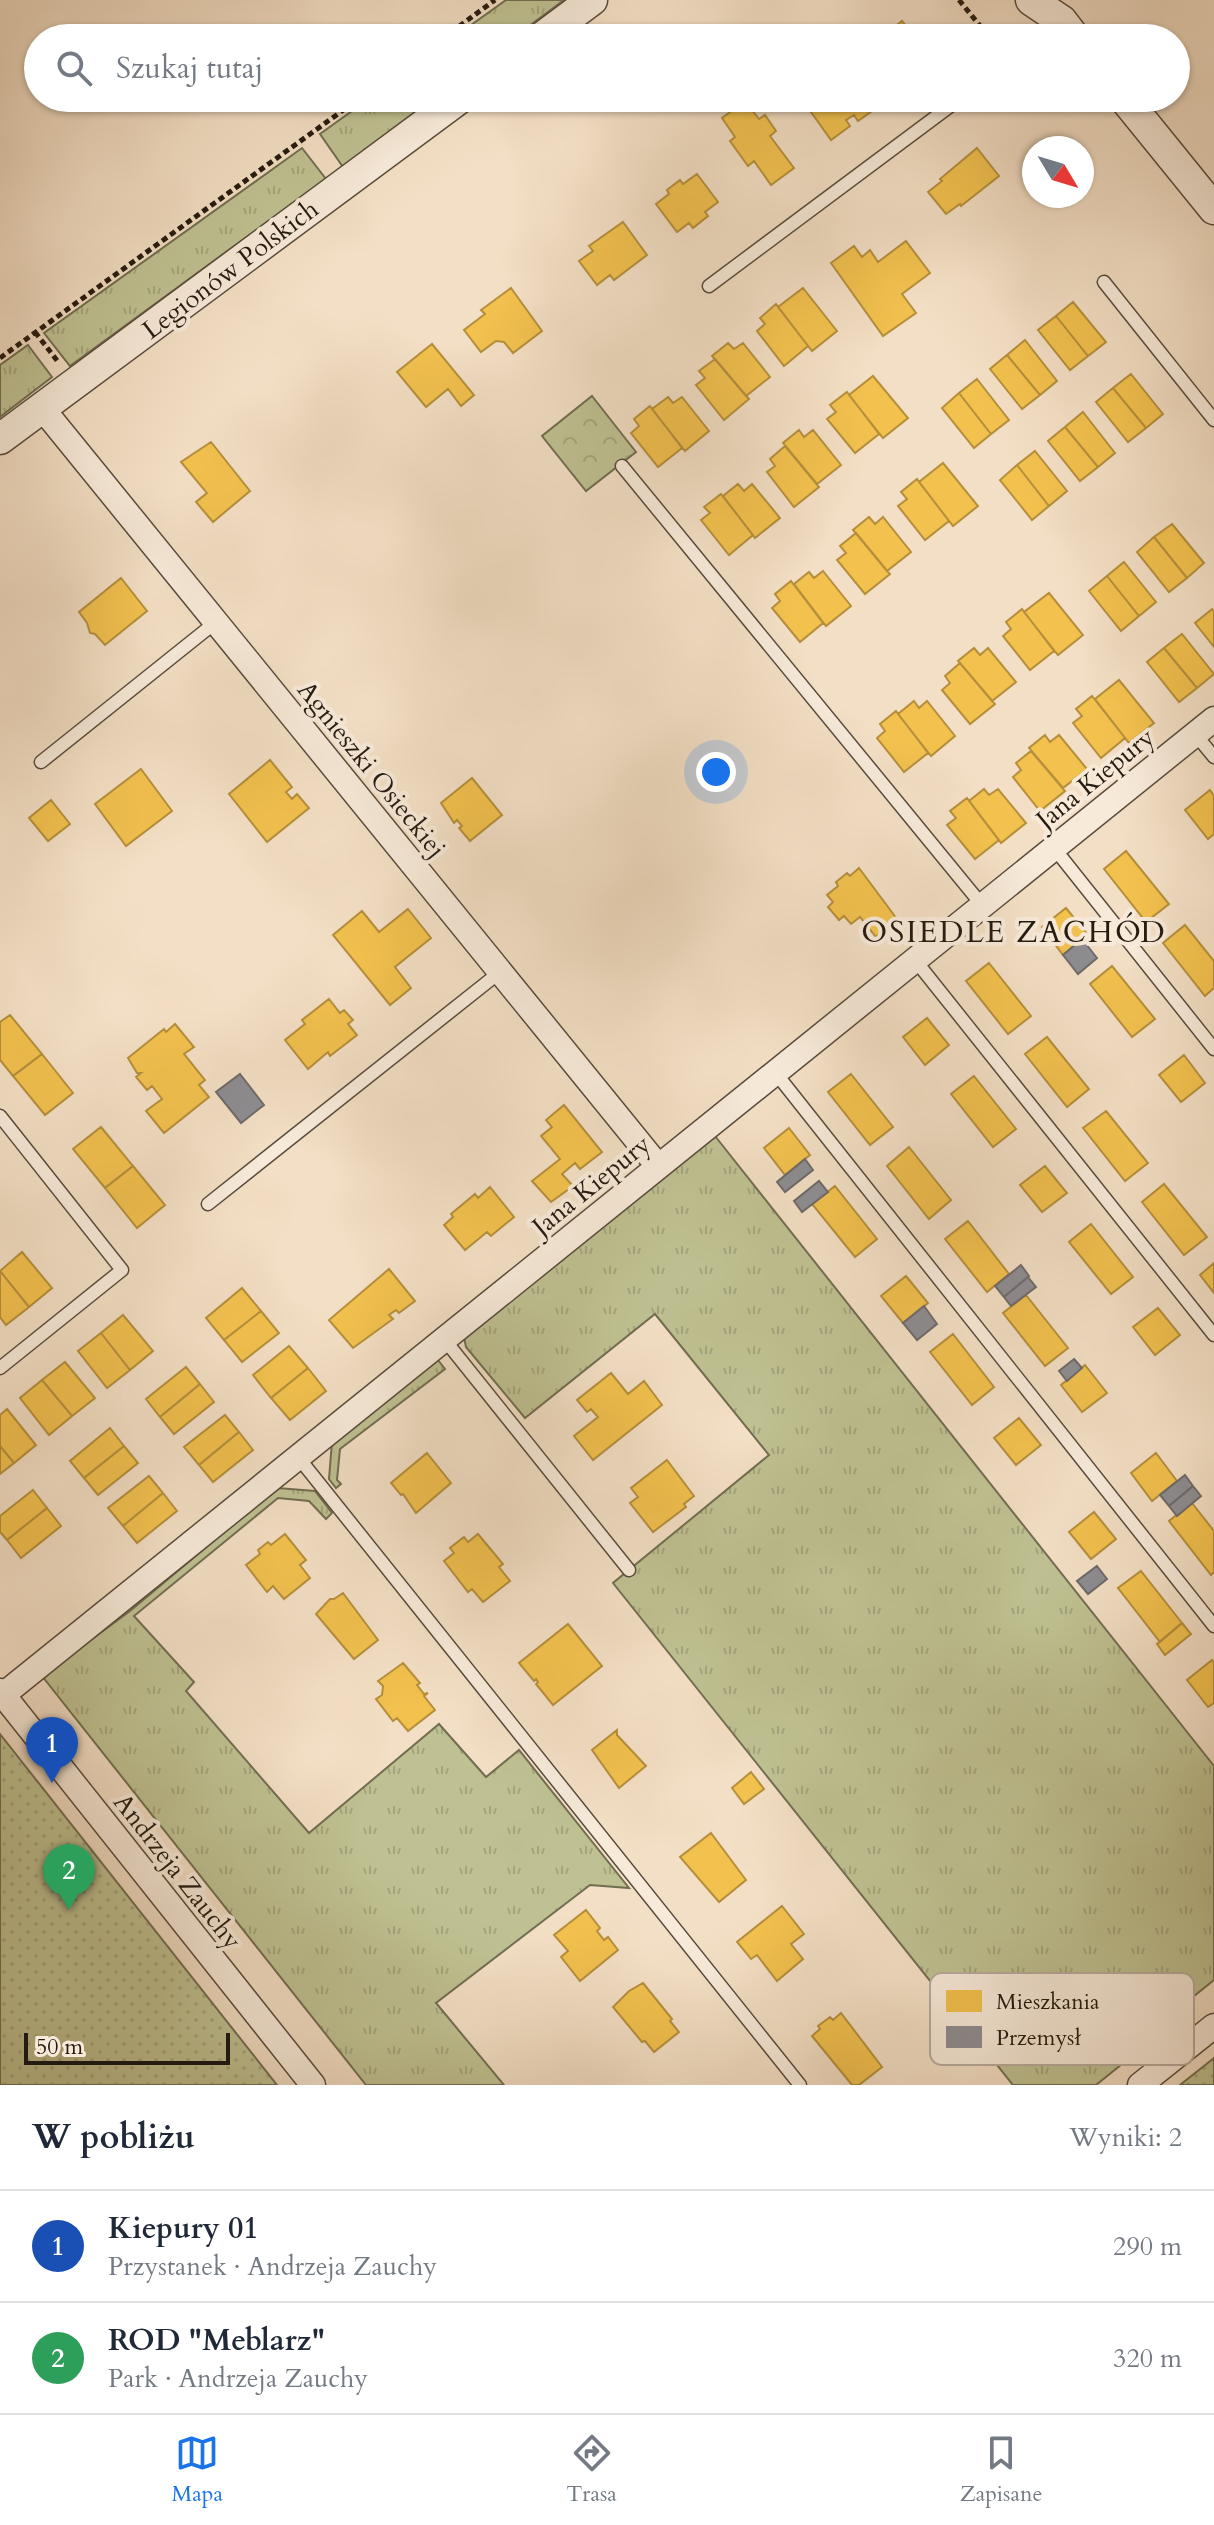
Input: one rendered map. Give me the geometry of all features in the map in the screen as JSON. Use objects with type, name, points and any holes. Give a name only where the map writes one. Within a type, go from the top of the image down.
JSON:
[{"type":"street","points":[[560,24],[592,0]]},
{"type":"street","points":[[1031,0],[1052,24]]},
{"type":"street","name":"Legionów Polskich","points":[[0,439],[441,112]]},
{"type":"street","points":[[1135,112],[1214,209]]},
{"type":"street","name":"Agnieszki Osieckiej","points":[[42,408],[658,1166]]},
{"type":"street","name":"Jana Kiepury","points":[[2,1693],[1205,726]]},
{"type":"street","name":"Andrzeja Zauchy","points":[[2,1693],[313,2085]]},
{"type":"street","points":[[1194,2042],[1214,2026]]},
{"type":"street","points":[[1140,2085],[1165,2065]]},
{"type":"lane","points":[[709,286],[942,112]]},
{"type":"lane","points":[[1104,282],[1214,420]]},
{"type":"lane","points":[[622,466],[982,905]]},
{"type":"lane","points":[[41,762],[216,622]]},
{"type":"lane","points":[[1205,726],[1214,757]]},
{"type":"lane","points":[[1062,858],[1214,1049]]},
{"type":"lane","points":[[923,970],[1214,1335]]},
{"type":"lane","points":[[208,1204],[500,972]]},
{"type":"lane","points":[[782,1081],[1214,1626]]},
{"type":"lane","points":[[0,1116],[122,1270],[0,1368]]},
{"type":"lane","points":[[444,1339],[629,1570]]},
{"type":"lane","points":[[298,1457],[800,2085]]},
{"type":"path","points":[[462,24],[495,0]]},
{"type":"path","points":[[959,0],[979,24]]},
{"type":"path","points":[[0,358],[341,112]]},
{"type":"path","points":[[35,332],[65,371]]},
{"type":"green space","points":[[506,0],[564,0],[532,24],[473,24]]},
{"type":"green space","points":[[351,112],[416,112],[343,167],[320,134]]},
{"type":"green space","points":[[302,148],[326,179],[70,366],[44,333]]},
{"type":"green space","points":[[28,345],[52,377],[0,417],[0,365]]},
{"type":"green space","points":[[592,396],[636,452],[586,491],[542,436]]},
{"type":"green space","points":[[715,1136],[1214,1766],[1214,1980],[1194,1996],[1194,1973],[930,1973],[930,1981],[613,1583],[769,1455],[655,1314],[525,1418],[466,1347],[464,1337]]},
{"type":"green space","points":[[438,1360],[445,1369],[340,1449],[337,1480],[341,1484],[336,1488],[329,1479],[332,1442]]},
{"type":"green space","points":[[277,1488],[315,1491],[332,1513],[326,1519],[309,1501],[278,1498],[134,1616],[194,1682],[186,1691],[309,1833],[439,1724],[486,1777],[519,1750],[629,1888],[590,1885],[436,2003],[504,2085],[366,2085],[42,1676],[130,1611]]},
{"type":"green space","points":[[0,1734],[277,2085],[0,2085]]},
{"type":"green space","points":[[1214,2058],[1214,2085],[1180,2085]]},
{"type":"green space","points":[[997,2065],[1121,2065],[1096,2085],[1013,2085]]},
{"type":"building: Mieszkania","points":[[730,112],[754,112],[759,119],[765,115],[776,131],[770,136],[794,168],[771,185],[754,161],[748,166],[730,141],[735,137],[722,118]]},
{"type":"building: Mieszkania","points":[[811,112],[871,112],[858,121],[854,115],[846,120],[850,126],[831,140]]},
{"type":"building: Mieszkania","points":[[977,148],[999,176],[946,214],[928,192]]},
{"type":"building: Mieszkania","points":[[697,174],[718,202],[705,212],[708,216],[693,228],[689,223],[677,232],[656,204],[680,180],[683,184]]},
{"type":"building: Mieszkania","points":[[623,222],[647,255],[614,280],[610,275],[597,285],[579,261],[593,251],[589,246]]},
{"type":"building: Mieszkania","points":[[906,241],[930,273],[902,294],[916,313],[883,336],[831,263],[854,246],[862,257],[870,250],[878,262]]},
{"type":"building: Mieszkania","points":[[511,288],[542,331],[513,353],[504,342],[496,341],[481,352],[464,330],[485,314],[481,310]]},
{"type":"building: Mieszkania","points":[[803,288],[837,331],[812,351],[778,307]]},
{"type":"building: Mieszkania","points":[[1073,302],[1106,342],[1088,356],[1056,316]]},
{"type":"building: Mieszkania","points":[[776,304],[808,346],[784,366],[757,331],[765,324],[760,318]]},
{"type":"building: Mieszkania","points":[[1056,316],[1088,356],[1070,370],[1038,330]]},
{"type":"building: Mieszkania","points":[[1025,340],[1057,381],[1040,395],[1007,355]]},
{"type":"building: Mieszkania","points":[[728,343],[734,349],[743,343],[770,377],[746,396],[712,356]]},
{"type":"building: Mieszkania","points":[[432,344],[474,395],[461,406],[448,389],[426,407],[397,372]]},
{"type":"building: Mieszkania","points":[[1007,355],[1040,395],[1022,409],[990,369]]},
{"type":"building: Mieszkania","points":[[715,359],[749,399],[724,420],[696,385],[705,378],[699,371]]},
{"type":"building: Mieszkania","points":[[1131,374],[1163,414],[1146,428],[1113,388]]},
{"type":"building: Mieszkania","points":[[873,376],[908,418],[883,438],[849,395]]},
{"type":"building: Mieszkania","points":[[977,379],[1009,420],[991,434],[959,393]]},
{"type":"building: Mieszkania","points":[[1113,388],[1146,428],[1128,442],[1096,402]]},
{"type":"building: Mieszkania","points":[[847,392],[879,434],[855,453],[827,419],[836,412],[830,405]]},
{"type":"building: Mieszkania","points":[[959,393],[991,434],[974,448],[942,408]]},
{"type":"building: Mieszkania","points":[[668,397],[673,403],[682,397],[709,431],[685,451],[652,409]]},
{"type":"building: Mieszkania","points":[[650,406],[682,448],[658,467],[631,433],[639,426],[634,419]]},
{"type":"building: Mieszkania","points":[[1083,412],[1115,453],[1098,467],[1065,427]]},
{"type":"building: Mieszkania","points":[[1065,427],[1098,467],[1080,481],[1048,441]]},
{"type":"building: Mieszkania","points":[[799,430],[804,437],[813,430],[841,465],[817,484],[783,443]]},
{"type":"building: Mieszkania","points":[[211,442],[250,491],[213,522],[196,502],[207,493],[181,462]]},
{"type":"building: Mieszkania","points":[[785,446],[819,487],[794,507],[767,472],[775,466],[770,459]]},
{"type":"building: Mieszkania","points":[[1035,451],[1067,491],[1049,506],[1017,465]]},
{"type":"building: Mieszkania","points":[[943,463],[978,506],[953,526],[919,482]]},
{"type":"building: Mieszkania","points":[[1017,465],[1049,506],[1032,520],[1000,480]]},
{"type":"building: Mieszkania","points":[[917,479],[949,521],[925,540],[898,506],[907,499],[901,492]]},
{"type":"building: Mieszkania","points":[[738,484],[744,491],[752,484],[780,518],[755,538],[723,496]]},
{"type":"building: Mieszkania","points":[[721,494],[753,535],[729,555],[701,520],[710,513],[704,507]]},
{"type":"building: Mieszkania","points":[[869,517],[875,524],[883,517],[911,552],[887,571],[853,530]]},
{"type":"building: Mieszkania","points":[[1172,524],[1204,563],[1187,578],[1154,537]]},
{"type":"building: Mieszkania","points":[[856,533],[890,574],[865,594],[837,560],[846,553],[840,546]]},
{"type":"building: Mieszkania","points":[[1154,537],[1187,578],[1169,592],[1137,552]]},
{"type":"building: Mieszkania","points":[[1124,562],[1156,602],[1139,616],[1107,576]]},
{"type":"building: Mieszkania","points":[[823,571],[851,606],[826,626],[794,584],[809,572],[814,578]]},
{"type":"building: Mieszkania","points":[[1107,576],[1139,616],[1121,631],[1089,591]]},
{"type":"building: Mieszkania","points":[[121,578],[147,611],[105,645],[90,633],[79,612]]},
{"type":"building: Mieszkania","points":[[791,581],[823,623],[800,642],[772,608],[780,601],[775,594]]},
{"type":"building: Mieszkania","points":[[1049,593],[1083,635],[1058,655],[1024,612]]},
{"type":"building: Mieszkania","points":[[1022,609],[1054,651],[1030,670],[1003,636],[1011,629],[1006,622]]},
{"type":"building: Mieszkania","points":[[1212,609],[1214,611],[1214,647],[1195,623]]},
{"type":"building: Mieszkania","points":[[1182,634],[1214,674],[1197,688],[1164,648]]},
{"type":"building: Mieszkania","points":[[974,648],[980,655],[988,648],[1016,682],[992,701],[958,661]]},
{"type":"building: Mieszkania","points":[[1164,648],[1197,688],[1179,702],[1147,662]]},
{"type":"building: Mieszkania","points":[[960,663],[995,704],[970,724],[942,690],[950,683],[945,676]]},
{"type":"building: Mieszkania","points":[[1119,680],[1154,723],[1129,743],[1095,699]]},
{"type":"building: Mieszkania","points":[[1092,696],[1125,738],[1101,758],[1073,723],[1082,716],[1076,709]]},
{"type":"building: Mieszkania","points":[[914,701],[919,708],[927,701],[955,736],[931,756],[898,714]]},
{"type":"building: Mieszkania","points":[[896,711],[928,753],[904,772],[877,738],[885,731],[880,724]]},
{"type":"building: Mieszkania","points":[[1045,735],[1050,742],[1059,735],[1087,769],[1063,788],[1029,748]]},
{"type":"building: Mieszkania","points":[[1031,751],[1065,791],[1040,811],[1013,777],[1021,770],[1016,763]]},
{"type":"building: Mieszkania","points":[[270,760],[292,787],[286,792],[292,799],[297,794],[309,808],[267,842],[229,794]]},
{"type":"building: Mieszkania","points":[[141,769],[172,811],[126,846],[95,804]]},
{"type":"building: Mieszkania","points":[[472,778],[502,815],[470,841],[459,828],[462,826],[457,820],[454,823],[441,803]]},
{"type":"building: Mieszkania","points":[[984,789],[989,795],[998,789],[1026,823],[1001,843],[969,801]]},
{"type":"building: Mieszkania","points":[[1210,790],[1214,796],[1214,834],[1208,839],[1185,810]]},
{"type":"building: Mieszkania","points":[[967,798],[999,840],[975,859],[947,825],[956,818],[950,811]]},
{"type":"building: Mieszkania","points":[[51,800],[70,824],[48,841],[29,818]]},
{"type":"building: Mieszkania","points":[[1126,851],[1169,904],[1146,922],[1104,869]]},
{"type":"building: Mieszkania","points":[[859,868],[897,919],[876,937],[860,917],[851,924],[844,916],[839,920],[828,907],[833,902],[827,895],[838,886],[836,882]]},
{"type":"building: Mieszkania","points":[[1066,908],[1088,935],[1063,955],[1042,927]]},
{"type":"building: Mieszkania","points":[[408,909],[431,938],[395,967],[411,988],[390,1005],[333,935],[362,911],[379,932]]},
{"type":"building: Mieszkania","points":[[1185,925],[1214,961],[1214,988],[1205,996],[1163,943]]},
{"type":"building: Mieszkania","points":[[989,963],[1031,1016],[1008,1034],[966,981]]},
{"type":"building: Mieszkania","points":[[1112,966],[1155,1019],[1132,1037],[1090,984]]},
{"type":"building: Mieszkania","points":[[329,999],[340,1013],[344,1010],[353,1020],[348,1024],[357,1035],[330,1056],[328,1052],[308,1069],[285,1040],[305,1024],[302,1020]]},
{"type":"building: Mieszkania","points":[[10,1015],[42,1054],[13,1076],[0,1060],[0,1022]]},
{"type":"building: Mieszkania","points":[[927,1018],[949,1045],[925,1065],[903,1037]]},
{"type":"building: Mieszkania","points":[[175,1024],[194,1047],[184,1054],[205,1080],[199,1085],[209,1097],[164,1133],[146,1111],[162,1099],[152,1086],[147,1090],[136,1077],[141,1073],[137,1073],[128,1058]]},
{"type":"building: Mieszkania","points":[[1047,1037],[1089,1089],[1067,1107],[1025,1054]]},
{"type":"building: Mieszkania","points":[[42,1054],[73,1093],[45,1115],[13,1076]]},
{"type":"building: Mieszkania","points":[[1184,1055],[1205,1083],[1181,1102],[1159,1075]]},
{"type":"building: Mieszkania","points":[[851,1074],[893,1127],[870,1145],[828,1092]]},
{"type":"building: Mieszkania","points":[[974,1076],[1016,1129],[993,1147],[951,1094]]},
{"type":"building: Mieszkania","points":[[564,1105],[602,1152],[580,1169],[575,1163],[562,1174],[573,1186],[551,1202],[532,1181],[560,1159],[541,1136],[552,1127],[546,1120]]},
{"type":"building: Mieszkania","points":[[1106,1111],[1148,1163],[1125,1181],[1083,1128]]},
{"type":"building: Mieszkania","points":[[101,1127],[133,1166],[105,1188],[73,1149]]},
{"type":"building: Mieszkania","points":[[789,1128],[810,1155],[785,1175],[764,1148]]},
{"type":"building: Mieszkania","points":[[909,1147],[951,1200],[929,1219],[887,1166]]},
{"type":"building: Mieszkania","points":[[133,1166],[165,1205],[137,1228],[105,1188]]},
{"type":"building: Mieszkania","points":[[1045,1166],[1067,1193],[1042,1212],[1020,1185]]},
{"type":"building: Mieszkania","points":[[1164,1184],[1207,1237],[1184,1255],[1142,1202]]},
{"type":"building: Mieszkania","points":[[835,1186],[877,1239],[855,1257],[812,1204]]},
{"type":"building: Mieszkania","points":[[490,1187],[514,1217],[491,1236],[487,1232],[465,1250],[444,1225],[453,1217],[451,1214],[475,1194],[478,1198]]},
{"type":"building: Mieszkania","points":[[968,1221],[1009,1274],[987,1292],[945,1239]]},
{"type":"building: Mieszkania","points":[[1091,1224],[1133,1277],[1111,1294],[1069,1242]]},
{"type":"building: Mieszkania","points":[[22,1252],[52,1288],[29,1307],[0,1271]]},
{"type":"building: Mieszkania","points":[[1214,1263],[1214,1293],[1200,1275]]},
{"type":"building: Mieszkania","points":[[389,1269],[415,1301],[399,1313],[396,1310],[389,1315],[393,1319],[353,1348],[329,1320]]},
{"type":"building: Mieszkania","points":[[0,1271],[29,1307],[6,1325],[0,1317]]},
{"type":"building: Mieszkania","points":[[906,1276],[928,1303],[903,1323],[881,1296]]},
{"type":"building: Mieszkania","points":[[242,1288],[261,1311],[224,1340],[206,1318]]},
{"type":"building: Mieszkania","points":[[1026,1295],[1068,1348],[1045,1366],[1003,1313]]},
{"type":"building: Mieszkania","points":[[1158,1308],[1180,1335],[1155,1355],[1133,1327]]},
{"type":"building: Mieszkania","points":[[261,1311],[279,1333],[242,1362],[224,1340]]},
{"type":"building: Mieszkania","points":[[123,1315],[153,1351],[130,1370],[101,1333]]},
{"type":"building: Mieszkania","points":[[101,1333],[130,1370],[107,1388],[78,1351]]},
{"type":"building: Mieszkania","points":[[953,1334],[994,1387],[972,1405],[930,1352]]},
{"type":"building: Mieszkania","points":[[289,1346],[308,1368],[271,1398],[253,1375]]},
{"type":"building: Mieszkania","points":[[65,1362],[95,1398],[72,1416],[42,1380]]},
{"type":"building: Mieszkania","points":[[1085,1365],[1107,1393],[1082,1412],[1061,1385]]},
{"type":"building: Mieszkania","points":[[186,1367],[200,1384],[160,1417],[146,1399]]},
{"type":"building: Mieszkania","points":[[308,1368],[326,1391],[290,1420],[271,1398]]},
{"type":"building: Mieszkania","points":[[611,1373],[628,1394],[644,1381],[662,1405],[593,1460],[574,1436],[598,1417],[591,1409],[587,1412],[577,1400]]},
{"type":"building: Mieszkania","points":[[42,1380],[72,1416],[49,1435],[20,1398]]},
{"type":"building: Mieszkania","points":[[200,1384],[214,1402],[174,1434],[160,1417]]},
{"type":"building: Mieszkania","points":[[7,1409],[36,1445],[14,1463],[0,1446],[0,1415]]},
{"type":"building: Mieszkania","points":[[225,1415],[239,1432],[199,1465],[184,1447]]},
{"type":"building: Mieszkania","points":[[1019,1418],[1041,1445],[1016,1465],[994,1438]]},
{"type":"building: Mieszkania","points":[[110,1428],[124,1446],[84,1478],[70,1461]]},
{"type":"building: Mieszkania","points":[[239,1432],[253,1450],[213,1482],[199,1465]]},
{"type":"building: Mieszkania","points":[[0,1446],[14,1463],[0,1474]]},
{"type":"building: Mieszkania","points":[[124,1446],[138,1463],[98,1495],[84,1478]]},
{"type":"building: Mieszkania","points":[[427,1453],[451,1483],[416,1513],[391,1483]]},
{"type":"building: Mieszkania","points":[[1156,1453],[1177,1481],[1152,1501],[1131,1473]]},
{"type":"building: Mieszkania","points":[[667,1460],[694,1496],[684,1504],[686,1507],[653,1532],[630,1503],[638,1497],[631,1488]]},
{"type":"building: Mieszkania","points":[[149,1476],[163,1493],[123,1526],[108,1508]]},
{"type":"building: Mieszkania","points":[[33,1490],[47,1508],[7,1540],[0,1532],[0,1516]]},
{"type":"building: Mieszkania","points":[[163,1493],[177,1511],[137,1543],[123,1526]]},
{"type":"building: Mieszkania","points":[[1192,1503],[1214,1531],[1214,1572],[1211,1575],[1169,1521]]},
{"type":"building: Mieszkania","points":[[47,1508],[61,1526],[21,1558],[7,1540]]},
{"type":"building: Mieszkania","points":[[1094,1512],[1116,1539],[1091,1559],[1069,1532]]},
{"type":"building: Mieszkania","points":[[285,1534],[306,1560],[300,1565],[310,1578],[284,1599],[273,1586],[267,1592],[246,1565],[260,1554],[258,1550],[268,1542],[271,1545]]},
{"type":"building: Mieszkania","points":[[478,1534],[503,1564],[499,1567],[510,1581],[483,1602],[472,1589],[468,1592],[444,1561],[454,1553],[450,1548],[464,1537],[468,1542]]},
{"type":"building: Mieszkania","points":[[1141,1571],[1182,1623],[1160,1642],[1118,1588]]},
{"type":"building: Mieszkania","points":[[343,1593],[378,1640],[354,1659],[316,1614],[330,1599]]},
{"type":"building: Mieszkania","points":[[1182,1623],[1191,1634],[1165,1655],[1157,1644]]},
{"type":"building: Mieszkania","points":[[568,1624],[602,1666],[553,1705],[536,1684],[536,1679],[534,1681],[519,1663]]},
{"type":"building: Mieszkania","points":[[1212,1660],[1214,1703],[1208,1707],[1187,1680]]},
{"type":"building: Mieszkania","points":[[403,1663],[420,1683],[417,1685],[424,1694],[428,1693],[424,1696],[435,1710],[408,1731],[397,1718],[393,1721],[376,1699],[382,1695],[383,1686],[378,1681]]},
{"type":"building: Mieszkania","points":[[617,1730],[617,1735],[646,1766],[619,1788],[592,1750]]},
{"type":"building: Mieszkania","points":[[751,1772],[764,1789],[744,1804],[732,1788]]},
{"type":"building: Mieszkania","points":[[711,1833],[746,1880],[719,1902],[680,1857]]},
{"type":"building: Mieszkania","points":[[782,1906],[804,1934],[791,1944],[803,1959],[777,1981],[757,1955],[751,1959],[737,1942]]},
{"type":"building: Mieszkania","points":[[586,1910],[600,1928],[597,1931],[604,1940],[608,1937],[618,1950],[580,1981],[561,1957],[568,1951],[554,1935]]},
{"type":"building: Mieszkania","points":[[643,1983],[679,2032],[654,2052],[613,2007],[629,1991]]},
{"type":"building: Mieszkania","points":[[841,2013],[882,2067],[859,2085],[852,2085],[812,2036],[820,2029],[818,2026]]},
{"type":"building: Przemysł","points":[[1082,939],[1097,958],[1078,974],[1063,955]]},
{"type":"building: Przemysł","points":[[240,1074],[264,1105],[241,1123],[216,1092]]},
{"type":"building: Przemysł","points":[[805,1159],[813,1170],[785,1192],[777,1182]]},
{"type":"building: Przemysł","points":[[819,1181],[828,1192],[802,1212],[794,1201]]},
{"type":"building: Przemysł","points":[[1021,1265],[1029,1276],[1004,1297],[995,1286]]},
{"type":"building: Przemysł","points":[[1028,1277],[1036,1287],[1011,1306],[1004,1297]]},
{"type":"building: Przemysł","points":[[924,1306],[937,1324],[917,1340],[903,1323]]},
{"type":"building: Przemysł","points":[[1074,1359],[1082,1368],[1067,1381],[1059,1371]]},
{"type":"building: Przemysł","points":[[1185,1475],[1193,1486],[1169,1506],[1160,1495]]},
{"type":"building: Przemysł","points":[[1193,1486],[1201,1496],[1177,1516],[1169,1506]]},
{"type":"building: Przemysł","points":[[1097,1566],[1107,1579],[1088,1594],[1077,1581]]},
{"type":"place","name":"Kiepury 01","points":[[52,1783]]},
{"type":"place","name":"ROD \"Meblarz\"","points":[[69,1910]]},
{"type":"district","name":"OSIEDLE ZACHÓD","points":[[1014,932]]}]
